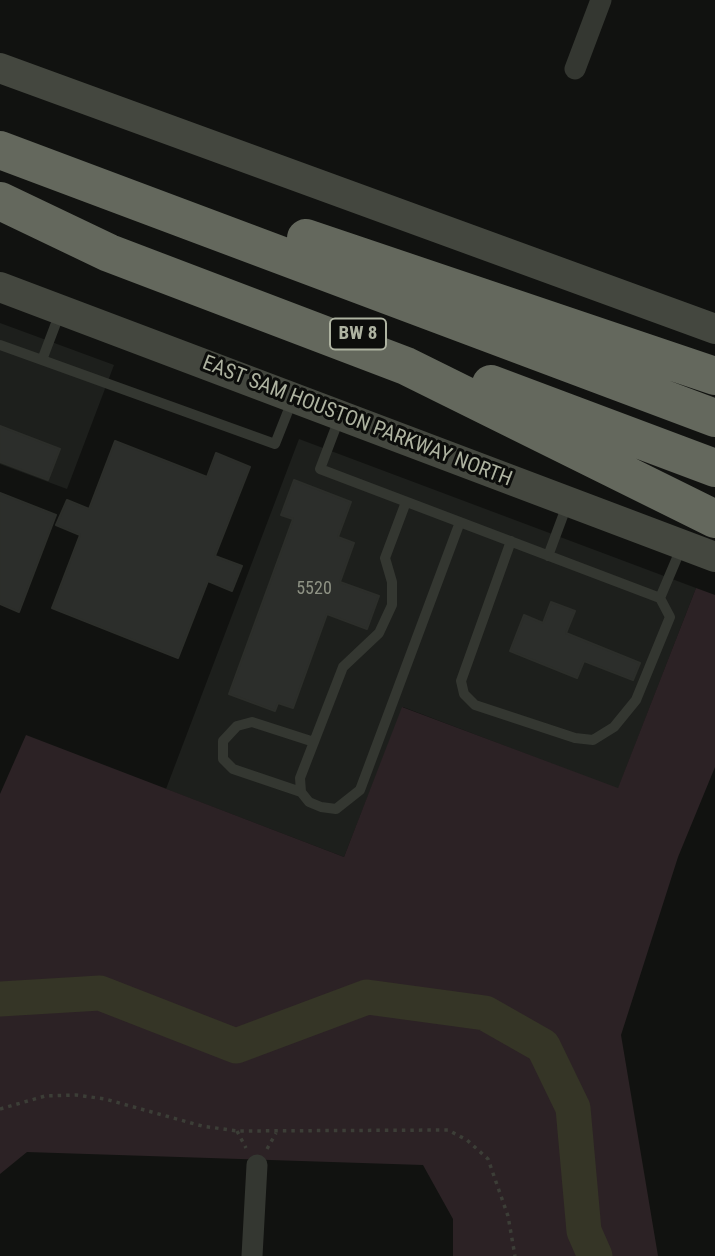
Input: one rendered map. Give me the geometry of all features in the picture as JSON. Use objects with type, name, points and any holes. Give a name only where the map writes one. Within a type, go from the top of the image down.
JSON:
[{"type":"highway","points":[[17,157],[79,164],[715,376]]},
{"type":"highway","name":"BW 8","points":[[17,157],[715,418]]},
{"type":"highway","points":[[0,201],[109,253],[406,366],[715,519]]},
{"type":"highway","name":"BW 8","points":[[0,201],[715,468]]},
{"type":"main road","points":[[0,68],[715,329]]},
{"type":"main road","name":"EAST SAM HOUSTON PARKWAY NORTH","points":[[0,287],[715,557]]},
{"type":"street","points":[[575,69],[601,0]]},
{"type":"street","points":[[252,1256],[257,1165]]},
{"type":"lane","points":[[42,360],[61,310]]},
{"type":"lane","points":[[0,345],[275,444],[293,398]]},
{"type":"lane","points":[[340,416],[320,469],[511,541],[548,556],[660,598],[670,617],[636,700],[614,727],[593,740],[575,738],[475,705],[464,694],[461,681],[511,541]]},
{"type":"lane","points":[[301,792],[300,778],[343,667],[379,633],[392,605],[392,582],[385,558],[406,502]]},
{"type":"lane","points":[[548,556],[568,502]]},
{"type":"lane","points":[[314,742],[252,722],[237,726],[223,741],[223,759],[233,769],[301,792],[309,802],[336,809],[360,790],[460,522]]},
{"type":"lane","points":[[660,598],[682,545]]},
{"type":"path","points":[[0,1109],[45,1096],[76,1095],[105,1099],[202,1126],[237,1132],[448,1130],[467,1140],[488,1159],[508,1216],[515,1256]]},
{"type":"shaded area","points":[[0,323],[114,365],[67,489],[0,464]]},
{"type":"shaded area","points":[[299,439],[696,588],[618,789],[403,707],[344,857],[166,789]]},
{"type":"shaded area","points":[[696,588],[715,595],[715,767],[678,857],[621,1035],[658,1256],[453,1256],[453,1219],[423,1165],[27,1152],[0,1174],[0,794],[26,735],[344,857],[402,707],[618,788]]},
{"type":"building","points":[[0,426],[60,449],[48,480],[0,462]]},
{"type":"building","points":[[115,441],[207,477],[216,453],[250,467],[215,556],[242,566],[232,591],[208,581],[178,658],[52,608],[80,535],[56,525],[67,500],[89,509]]},
{"type":"building","points":[[294,480],[351,502],[338,537],[354,543],[340,582],[379,596],[367,629],[327,614],[293,708],[278,703],[275,711],[229,694],[293,519],[281,515]]},
{"type":"building","points":[[0,493],[56,515],[19,612],[0,604]]},
{"type":"building","points":[[551,602],[575,611],[566,633],[640,663],[633,680],[584,661],[577,678],[510,651],[524,615],[543,623]]},
{"type":"waterway","points":[[0,999],[100,993],[236,1046],[367,997],[485,1013],[543,1046],[573,1108],[584,1231],[595,1256]]}]
